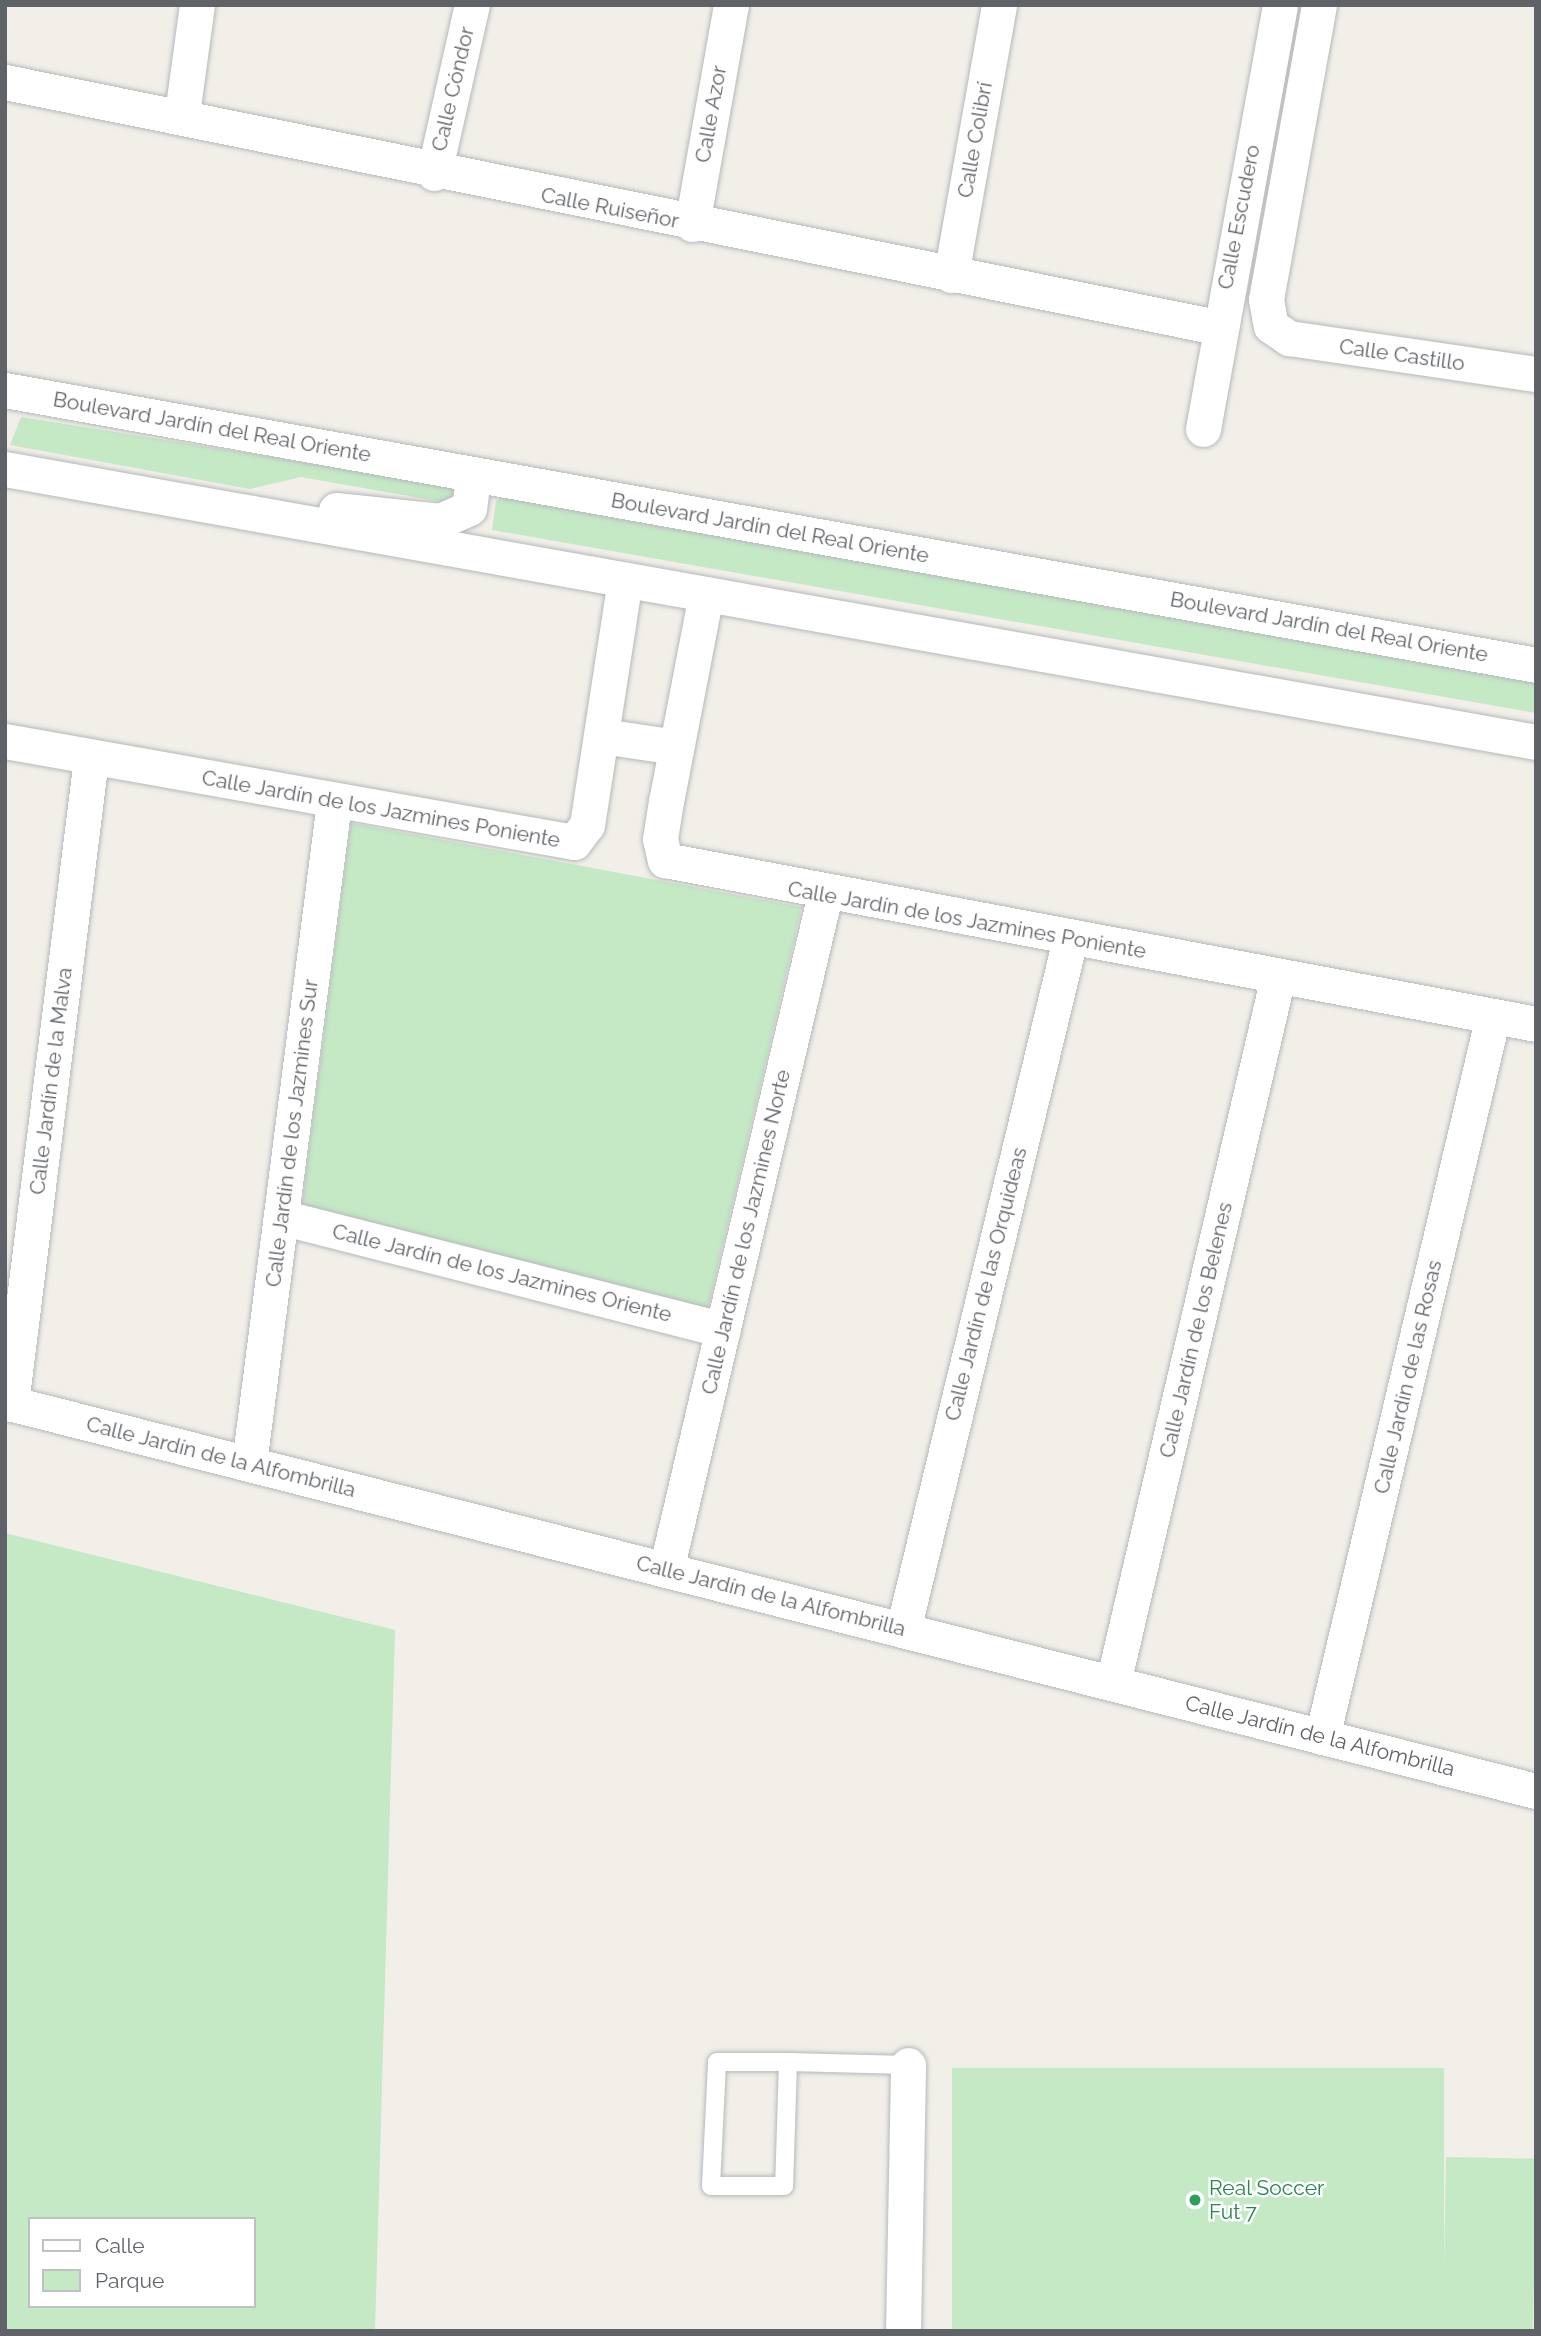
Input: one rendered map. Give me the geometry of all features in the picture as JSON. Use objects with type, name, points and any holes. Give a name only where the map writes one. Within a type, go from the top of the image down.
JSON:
[{"type":"street","points":[[182,114],[197,5]]},
{"type":"street","name":"Calle Cóndor","points":[[434,173],[472,5]]},
{"type":"street","name":"Calle Azor","points":[[692,223],[731,5]]},
{"type":"street","name":"Calle Colibrí","points":[[951,275],[999,5]]},
{"type":"street","name":"Calle Escudero","points":[[1203,429],[1217,327],[1280,5]]},
{"type":"street","name":"Calle Escudero","points":[[1271,326],[1266,299],[1319,5]]},
{"type":"street","name":"Calle Ruiseñor","points":[[5,82],[182,114],[434,173],[1217,327]]},
{"type":"street","name":"Calle Castillo","points":[[1271,326],[1289,338],[1535,367]]},
{"type":"street","name":"Boulevard Jardín del Real Oriente","points":[[5,390],[1536,665]]},
{"type":"street","points":[[5,419],[17,413],[130,430],[157,417]]},
{"type":"street","points":[[5,469],[1536,742]]},
{"type":"street","points":[[303,522],[338,510],[440,521],[469,508],[474,474]]},
{"type":"street","name":"Calle Jardín de los Jazmines Poniente","points":[[5,741],[334,803],[574,842],[587,825],[625,580]]},
{"type":"street","name":"Calle Jardín de los Jazmines Poniente","points":[[706,594],[660,839],[665,860],[825,894],[1536,1024]]},
{"type":"street","points":[[602,736],[676,747]]},
{"type":"street","name":"Calle Jardín de la Malva","points":[[8,1403],[92,758]]},
{"type":"street","name":"Calle Jardín de los Jazmines Sur","points":[[249,1464],[334,803]]},
{"type":"street","name":"Calle Jardín de los Jazmines Norte","points":[[666,1570],[825,894]]},
{"type":"street","name":"Calle Jardín de las Orquideas","points":[[902,1630],[1070,939]]},
{"type":"street","name":"Calle Jardín de los Belenes","points":[[1113,1683],[1278,977]]},
{"type":"street","name":"Calle Jardín de las Rosas","points":[[1322,1737],[1493,1016]]},
{"type":"street","name":"Calle Jardín de los Jazmines Oriente","points":[[281,1217],[723,1330]]},
{"type":"street","name":"Calle Jardín de la Alfombrilla","points":[[8,1403],[1535,1789]]},
{"type":"street","points":[[903,2331],[908,2065]]},
{"type":"lane","points":[[788,2062],[784,2186],[711,2186],[717,2062],[788,2062],[908,2065]]},
{"type":"green space","points":[[21,417],[452,486],[454,504],[301,477],[250,489],[10,445]]},
{"type":"green space","points":[[510,492],[1536,682],[1536,713],[492,530],[496,501]]},
{"type":"green space","points":[[351,823],[802,907],[708,1309],[302,1205]]},
{"type":"green space","points":[[5,1533],[395,1630],[375,2331],[5,2331]]},
{"type":"green space","name":"Real Soccer Fut 7","points":[[952,2068],[1444,2068],[1444,2331],[952,2331]]},
{"type":"green space","points":[[1446,2157],[1536,2159],[1533,2331],[1443,2331]]},
{"type":"place","name":"Real Soccer Fut 7","points":[[1195,2200]]}]
